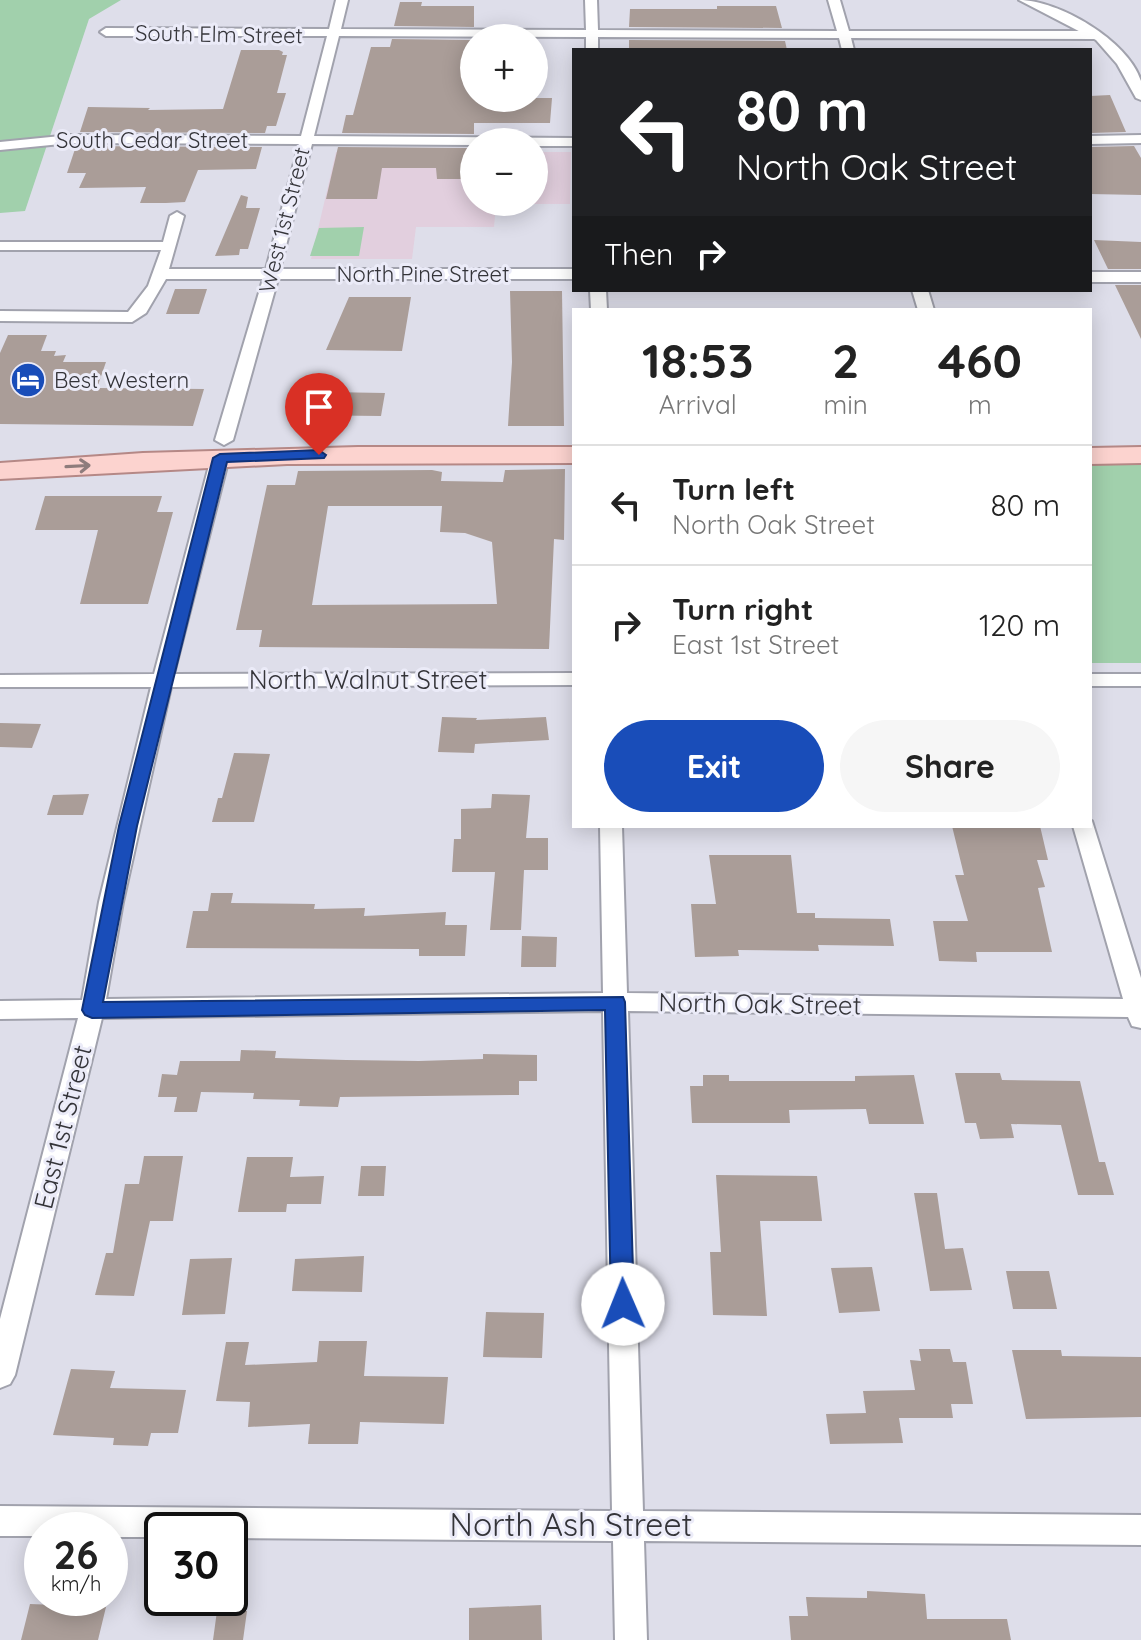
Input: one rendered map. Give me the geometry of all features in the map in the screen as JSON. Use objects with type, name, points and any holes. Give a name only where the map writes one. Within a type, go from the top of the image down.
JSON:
[{"type":"main road","points":[[0,450],[222,449],[572,441]]},
{"type":"main road","points":[[1092,442],[1141,442]]},
{"type":"main road","points":[[0,471],[222,449],[572,455]]},
{"type":"main road","points":[[1092,456],[1141,455]]},
{"type":"street","name":"West 1st Street","points":[[222,449],[342,0]]},
{"type":"street","points":[[591,0],[592,48]]},
{"type":"street","points":[[834,0],[847,48]]},
{"type":"street","points":[[1026,0],[1096,35],[1111,46],[1141,95]]},
{"type":"street","name":"South Elm Street","points":[[106,32],[1096,35]]},
{"type":"street","name":"South Cedar Street","points":[[0,146],[71,139],[572,142]]},
{"type":"street","points":[[1092,140],[1141,139]]},
{"type":"street","points":[[0,316],[132,317],[143,311],[159,274],[177,216]]},
{"type":"street","points":[[0,246],[169,246]]},
{"type":"street","name":"North Pine Street","points":[[159,274],[572,274]]},
{"type":"street","points":[[1092,277],[1141,277]]},
{"type":"street","name":"East 1st Street","points":[[0,1375],[92,1010],[111,902],[162,681],[222,449]]},
{"type":"street","name":"North Walnut Street","points":[[0,681],[572,679]]},
{"type":"street","points":[[1092,680],[1141,680]]},
{"type":"street","points":[[611,828],[631,1640]]},
{"type":"street","points":[[1085,828],[1140,1012]]},
{"type":"street","name":"North Oak Street","points":[[0,1010],[615,1002],[1140,1012]]},
{"type":"street","name":"North Ash Street","points":[[0,1521],[1141,1530]]},
{"type":"shaded area","points":[[336,152],[460,152],[460,216],[495,216],[494,227],[416,227],[412,259],[311,259]]},
{"type":"shaded area","points":[[548,152],[571,152],[570,204],[548,204]]},
{"type":"green space","points":[[0,0],[121,0],[89,19],[25,211],[0,213]]},
{"type":"green space","points":[[364,227],[359,256],[310,256],[319,228]]},
{"type":"green space","points":[[1092,464],[1141,464],[1141,663],[1092,663]]},
{"type":"building","points":[[400,2],[422,2],[421,6],[474,6],[474,24],[460,24],[460,27],[394,26]]},
{"type":"building","points":[[717,6],[776,6],[782,28],[629,27],[630,9],[717,9]]},
{"type":"building","points":[[392,39],[460,40],[460,112],[548,112],[548,98],[552,98],[550,123],[474,123],[474,128],[460,128],[460,134],[342,133],[346,115],[353,115],[371,47],[390,47]]},
{"type":"building","points":[[629,40],[785,41],[787,48],[629,48]]},
{"type":"building","points":[[241,50],[279,50],[283,52],[282,55],[287,55],[277,93],[286,93],[276,126],[267,126],[265,133],[80,132],[88,107],[223,109]]},
{"type":"building","points":[[1110,95],[1126,132],[1092,133],[1092,96]]},
{"type":"building","points":[[76,146],[262,147],[256,169],[198,170],[185,202],[140,203],[146,187],[79,188],[86,173],[67,173]]},
{"type":"building","points":[[1134,146],[1141,158],[1141,195],[1092,194],[1092,147]]},
{"type":"building","points":[[338,147],[460,148],[460,179],[437,179],[436,168],[382,168],[377,199],[326,199]]},
{"type":"building","points":[[241,195],[248,197],[246,208],[260,208],[248,249],[240,249],[239,255],[215,256]]},
{"type":"building","points":[[1094,240],[1141,242],[1141,269],[1108,269]]},
{"type":"building","points":[[1115,285],[1141,285],[1141,339]]},
{"type":"building","points":[[175,289],[207,289],[199,314],[166,314]]},
{"type":"building","points":[[510,291],[562,291],[564,426],[508,426],[512,362]]},
{"type":"building","points":[[349,297],[411,297],[402,351],[326,350]]},
{"type":"building","name":"Best Western","points":[[8,335],[47,335],[41,351],[56,351],[54,356],[66,355],[63,362],[106,362],[97,388],[204,389],[193,426],[0,424],[0,353]]},
{"type":"building","points":[[298,391],[385,393],[381,416],[291,415]]},
{"type":"building","points":[[565,469],[564,540],[554,539],[549,649],[259,647],[262,630],[236,630],[267,485],[295,485],[298,471],[432,470],[442,472],[441,481],[503,482],[505,470]],"holes":[[[328,506],[442,506],[440,532],[465,533],[492,542],[497,604],[312,605]]]},
{"type":"building","points":[[45,496],[162,496],[157,512],[173,512],[148,604],[80,604],[98,530],[35,530]]},
{"type":"building","points":[[442,717],[476,720],[546,717],[549,740],[475,744],[474,753],[438,752]]},
{"type":"building","points":[[0,723],[41,724],[32,748],[0,747]]},
{"type":"building","points":[[234,753],[270,754],[254,822],[212,822],[218,798],[222,798]]},
{"type":"building","points":[[89,794],[83,815],[47,815],[53,795]]},
{"type":"building","points":[[492,794],[530,795],[526,838],[548,838],[548,870],[524,870],[521,930],[490,930],[495,872],[452,872],[454,839],[461,839],[461,809],[491,808]]},
{"type":"building","points":[[952,828],[1040,828],[1048,860],[1037,860],[1045,887],[1038,888],[1052,952],[976,952],[977,962],[939,961],[933,921],[968,921],[955,875],[964,875]]},
{"type":"building","points":[[709,855],[791,855],[797,913],[815,913],[815,918],[890,919],[894,946],[818,945],[819,951],[738,950],[739,956],[695,957],[691,904],[716,904]]},
{"type":"building","points":[[211,893],[233,893],[231,903],[315,904],[314,909],[365,908],[364,916],[446,912],[445,925],[467,925],[465,956],[419,956],[419,949],[186,948],[193,911],[208,911]]},
{"type":"building","points":[[522,936],[557,937],[556,967],[521,967]]},
{"type":"building","points":[[241,1050],[276,1051],[275,1058],[346,1060],[419,1061],[483,1059],[483,1054],[537,1055],[537,1081],[519,1081],[519,1095],[340,1097],[338,1107],[299,1106],[300,1100],[253,1099],[254,1093],[201,1092],[197,1112],[174,1112],[177,1097],[158,1097],[162,1074],[177,1075],[180,1061],[240,1061]]},
{"type":"building","points":[[955,1073],[1000,1073],[1002,1080],[1080,1081],[1099,1162],[1105,1162],[1114,1195],[1078,1195],[1061,1125],[1011,1124],[1014,1138],[980,1139],[976,1123],[965,1123]]},
{"type":"building","points":[[703,1075],[729,1075],[729,1081],[855,1081],[855,1076],[914,1075],[924,1124],[869,1124],[866,1109],[789,1110],[790,1123],[692,1123],[690,1086],[703,1086]]},
{"type":"building","points":[[144,1156],[183,1156],[173,1221],[150,1221],[134,1296],[95,1295],[106,1253],[113,1253],[125,1184],[139,1184]]},
{"type":"building","points":[[247,1157],[293,1157],[290,1177],[324,1176],[321,1204],[287,1204],[286,1212],[238,1212]]},
{"type":"building","points":[[361,1166],[386,1166],[384,1196],[358,1196]]},
{"type":"building","points":[[716,1175],[817,1176],[822,1221],[760,1221],[767,1316],[713,1315],[710,1252],[721,1252]]},
{"type":"building","points":[[914,1193],[937,1193],[945,1249],[963,1248],[972,1290],[930,1291]]},
{"type":"building","points":[[364,1256],[362,1292],[292,1291],[295,1259]]},
{"type":"building","points":[[232,1258],[225,1314],[182,1315],[190,1259]]},
{"type":"building","points":[[872,1267],[880,1311],[839,1313],[831,1268]]},
{"type":"building","points":[[1006,1271],[1049,1271],[1057,1309],[1013,1309]]},
{"type":"building","points":[[486,1312],[544,1313],[542,1358],[483,1357]]},
{"type":"building","points":[[319,1341],[367,1341],[364,1376],[448,1377],[444,1424],[360,1422],[358,1444],[308,1444],[310,1424],[248,1427],[250,1402],[216,1401],[226,1342],[249,1342],[245,1365],[317,1362]]},
{"type":"building","points":[[919,1349],[950,1349],[953,1362],[966,1362],[973,1404],[951,1404],[953,1418],[899,1418],[903,1443],[830,1444],[826,1414],[866,1413],[863,1391],[915,1390],[910,1360],[921,1361]]},
{"type":"building","points":[[1012,1350],[1061,1350],[1062,1356],[1141,1357],[1141,1417],[1026,1419]]},
{"type":"building","points":[[71,1369],[115,1371],[110,1388],[186,1390],[178,1433],[151,1433],[148,1446],[113,1445],[114,1438],[53,1435]]},
{"type":"building","points":[[867,1591],[925,1594],[927,1619],[1007,1619],[1011,1640],[791,1640],[789,1616],[808,1616],[806,1597],[867,1598]]},
{"type":"building","points":[[541,1605],[542,1640],[469,1640],[469,1608]]},
{"type":"building","points":[[27,1616],[104,1616],[98,1640],[21,1640]]},
{"type":"building","points":[[216,1616],[246,1616],[243,1640],[213,1640]]},
{"type":"place","name":"Best Western","points":[[28,380]]},
{"type":"route","points":[[319,455],[220,458],[128,826],[92,1010],[615,1002],[623,1304]]}]
